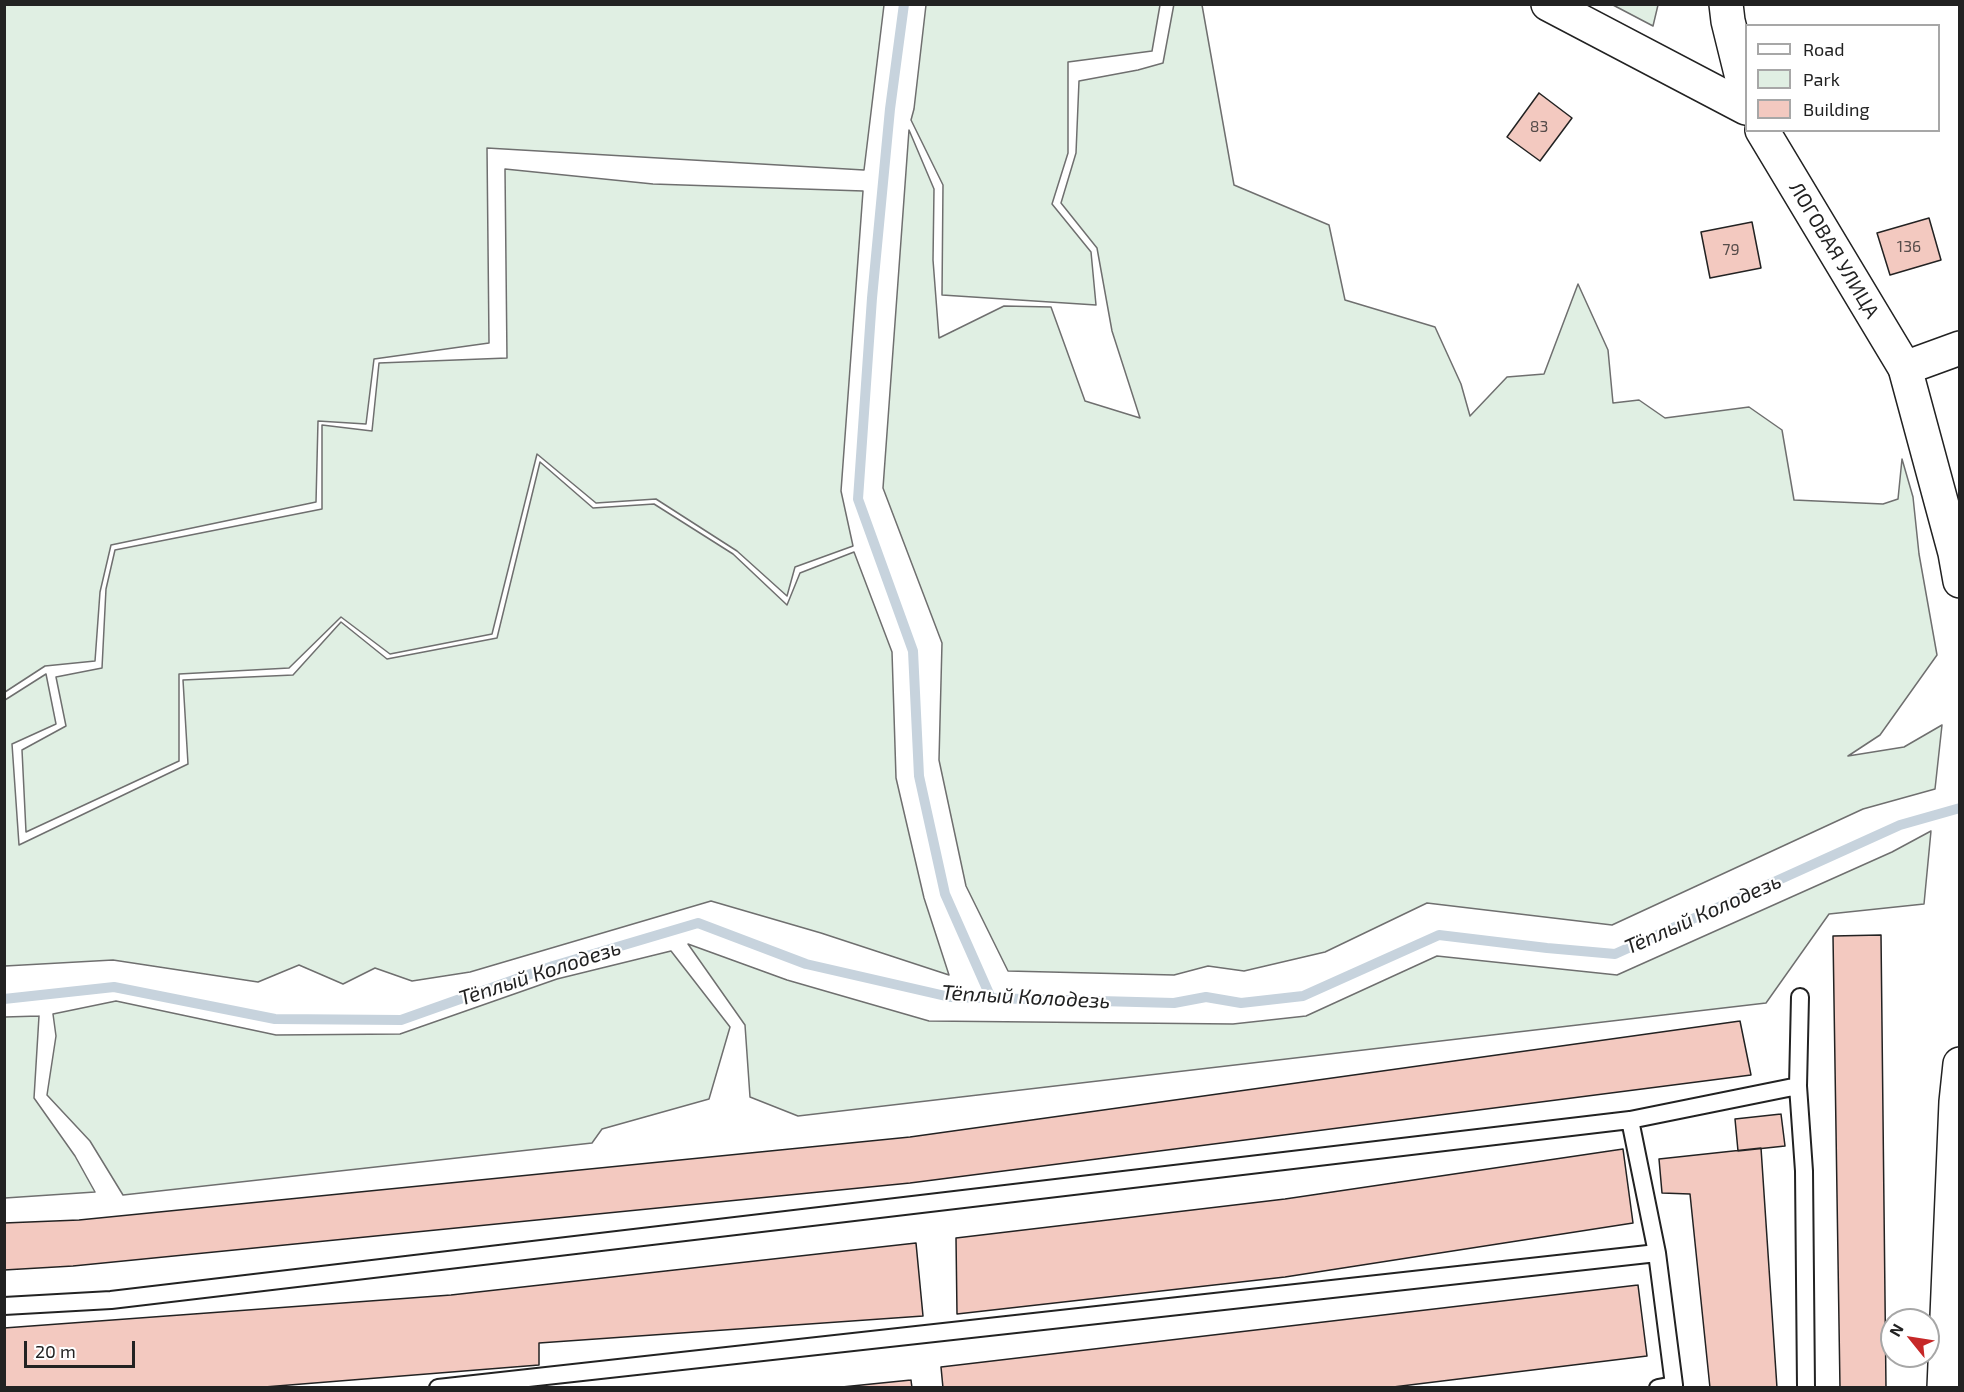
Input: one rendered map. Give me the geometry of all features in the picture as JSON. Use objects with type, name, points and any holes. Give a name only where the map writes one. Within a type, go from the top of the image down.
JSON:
[{"type":"street","points":[[1548,4],[1745,107]]},
{"type":"street","points":[[1726,4],[1745,90]]},
{"type":"street","name":"ЛОГОВАЯ УЛИЦА","points":[[1763,132],[1905,369],[1955,553],[1959,581]]},
{"type":"street","points":[[1905,369],[1959,348]]},
{"type":"street","points":[[1944,1388],[1959,1064]]},
{"type":"lane","points":[[1800,997],[1798,1086],[1804,1171],[1806,1388]]},
{"type":"lane","points":[[4,1306],[122,1298],[1630,1120],[1798,1086]]},
{"type":"lane","points":[[1630,1120],[1657,1253],[1669,1387]]},
{"type":"lane","points":[[438,1388],[1657,1253]]},
{"type":"green space","points":[[5,4],[884,5],[864,170],[487,148],[489,343],[374,359],[366,424],[318,421],[316,502],[111,545],[100,592],[95,661],[45,666],[5,692]]},
{"type":"green space","points":[[1174,4],[1202,5],[1234,185],[1329,225],[1345,300],[1435,327],[1461,384],[1470,416],[1507,377],[1544,374],[1578,284],[1608,350],[1613,403],[1639,400],[1665,418],[1749,407],[1782,430],[1794,500],[1883,504],[1898,499],[1902,459],[1913,497],[1919,554],[1937,655],[1880,735],[1848,756],[1904,747],[1942,725],[1935,789],[1863,809],[1612,925],[1427,903],[1325,952],[1244,971],[1208,966],[1174,975],[1008,971],[966,886],[939,760],[942,643],[883,488],[909,130],[934,189],[933,260],[939,338],[1004,306],[1051,307],[1085,401],[1140,418],[1112,331],[1097,248],[1061,203],[1076,153],[1079,81],[1163,63]]},
{"type":"green space","points":[[926,5],[1160,5],[1152,51],[1068,62],[1068,153],[1052,204],[1091,252],[1096,305],[942,295],[943,185],[911,120]]},
{"type":"green space","points":[[1613,5],[1658,5],[1653,26]]},
{"type":"green space","points":[[505,169],[653,184],[863,191],[841,491],[853,546],[795,567],[787,596],[737,551],[656,499],[596,503],[537,454],[492,634],[390,654],[341,617],[289,668],[179,674],[179,761],[26,832],[22,750],[66,726],[56,677],[102,668],[106,589],[115,550],[322,509],[322,425],[372,431],[379,363],[507,358]]},
{"type":"green space","points":[[540,462],[593,508],[654,504],[733,554],[787,605],[800,573],[854,552],[892,652],[896,778],[924,898],[949,975],[821,933],[711,901],[470,972],[412,981],[375,968],[343,984],[299,965],[258,982],[113,960],[5,966],[5,700],[46,674],[56,724],[12,744],[19,845],[188,764],[183,680],[293,675],[341,622],[387,659],[497,638]]},
{"type":"green space","points":[[1931,831],[1924,904],[1829,914],[1766,1003],[798,1116],[750,1097],[745,1025],[688,944],[787,980],[929,1021],[1233,1024],[1306,1016],[1437,956],[1617,975],[1892,852]]},
{"type":"green space","points":[[671,951],[730,1027],[709,1099],[602,1129],[592,1143],[123,1195],[90,1141],[47,1095],[56,1036],[53,1014],[116,1001],[276,1035],[400,1034],[557,979]]},
{"type":"green space","points":[[39,1016],[34,1098],[75,1156],[95,1192],[5,1198],[5,1017]]},
{"type":"building","points":[[1539,93],[1572,118],[1540,161],[1507,137]]},
{"type":"building","points":[[1929,218],[1941,260],[1890,275],[1877,233]]},
{"type":"building","points":[[1752,222],[1761,268],[1710,278],[1701,232]]},
{"type":"building","points":[[1881,935],[1885,1308],[1880,1308],[1880,1368],[1886,1368],[1886,1388],[1840,1388],[1833,936]]},
{"type":"building","points":[[1740,1021],[1751,1075],[910,1183],[73,1266],[4,1270],[4,1223],[79,1220],[910,1137]]},
{"type":"building","points":[[1781,1114],[1785,1146],[1738,1151],[1735,1119]]},
{"type":"building","points":[[1761,1148],[1777,1388],[1710,1388],[1690,1194],[1662,1193],[1659,1159]]},
{"type":"building","points":[[1623,1149],[1633,1223],[1285,1277],[957,1314],[956,1238],[1285,1199]]},
{"type":"building","points":[[916,1243],[923,1316],[539,1343],[539,1365],[252,1388],[4,1388],[4,1328],[451,1295]]},
{"type":"building","points":[[1638,1285],[1647,1356],[1385,1388],[943,1388],[941,1367]]},
{"type":"building","points":[[911,1380],[912,1388],[832,1388]]},
{"type":"waterway","points":[[904,4],[890,109],[872,298],[858,499],[913,651],[919,776],[945,894],[991,998]]},
{"type":"waterway","name":"Тёплый Колодезь","points":[[4,999],[114,987],[275,1019],[401,1020],[553,966],[698,923],[806,964],[950,997],[1174,1003],[1206,997],[1241,1003],[1303,996],[1439,935],[1615,954],[1900,825],[1960,808]]}]
